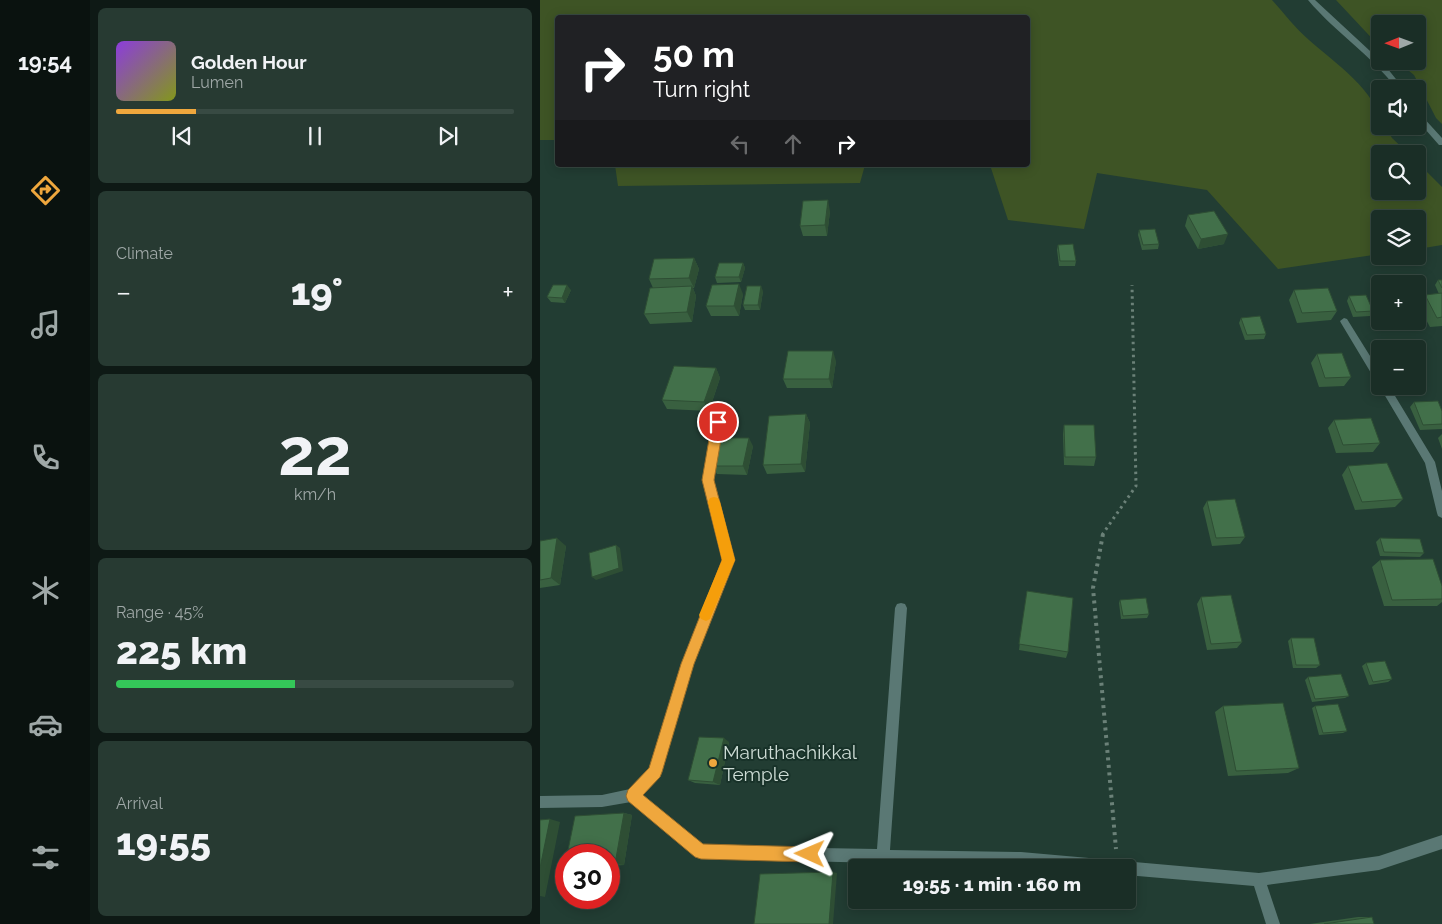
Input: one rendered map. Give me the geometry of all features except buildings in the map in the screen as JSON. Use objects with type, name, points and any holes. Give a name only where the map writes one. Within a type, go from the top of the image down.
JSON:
[{"type":"street","points":[[1311,0],[1328,19],[1373,57],[1395,80]]},
{"type":"street","points":[[1426,128],[1442,143]]},
{"type":"street","points":[[1344,321],[1371,365]]},
{"type":"street","points":[[1389,395],[1430,462],[1442,477]]},
{"type":"street","points":[[540,802],[602,801],[633,796],[655,772],[687,664],[728,560],[708,480],[718,422]]},
{"type":"street","points":[[1430,462],[1442,513]]},
{"type":"street","points":[[883,856],[901,608]]},
{"type":"street","points":[[633,796],[701,852],[1022,859]]},
{"type":"street","points":[[1136,869],[1259,880],[1379,863],[1442,842]]},
{"type":"street","points":[[1259,880],[1273,924]]},
{"type":"path","points":[[1118,859],[1093,588],[1102,536],[1136,486],[1132,285]]},
{"type":"green space","points":[[540,0],[1272,0],[1304,35],[1342,67],[1364,89],[1371,100],[1371,135],[1390,135],[1399,145],[1371,145],[1371,200],[1426,200],[1426,171],[1442,187],[1442,245],[1426,248],[1426,210],[1371,210],[1371,255],[1278,269],[1207,190],[1097,173],[1084,229],[1008,220],[991,167],[1030,167],[1030,15],[555,15],[555,140],[540,140]]},
{"type":"green space","points":[[1336,0],[1442,0],[1442,124],[1436,118],[1426,98],[1426,80],[1417,80],[1408,70],[1426,70],[1426,15],[1371,15],[1371,37]]},
{"type":"green space","points":[[615,167],[864,167],[860,183],[618,186]]},
{"type":"slow traffic","points":[[706,615],[728,560],[714,502]]},
{"type":"place","name":"Maruthachikkal Temple","points":[[713,763]]},
{"type":"route","points":[[718,422],[708,480],[728,560],[687,664],[655,772],[633,796],[701,852],[810,854]]}]
